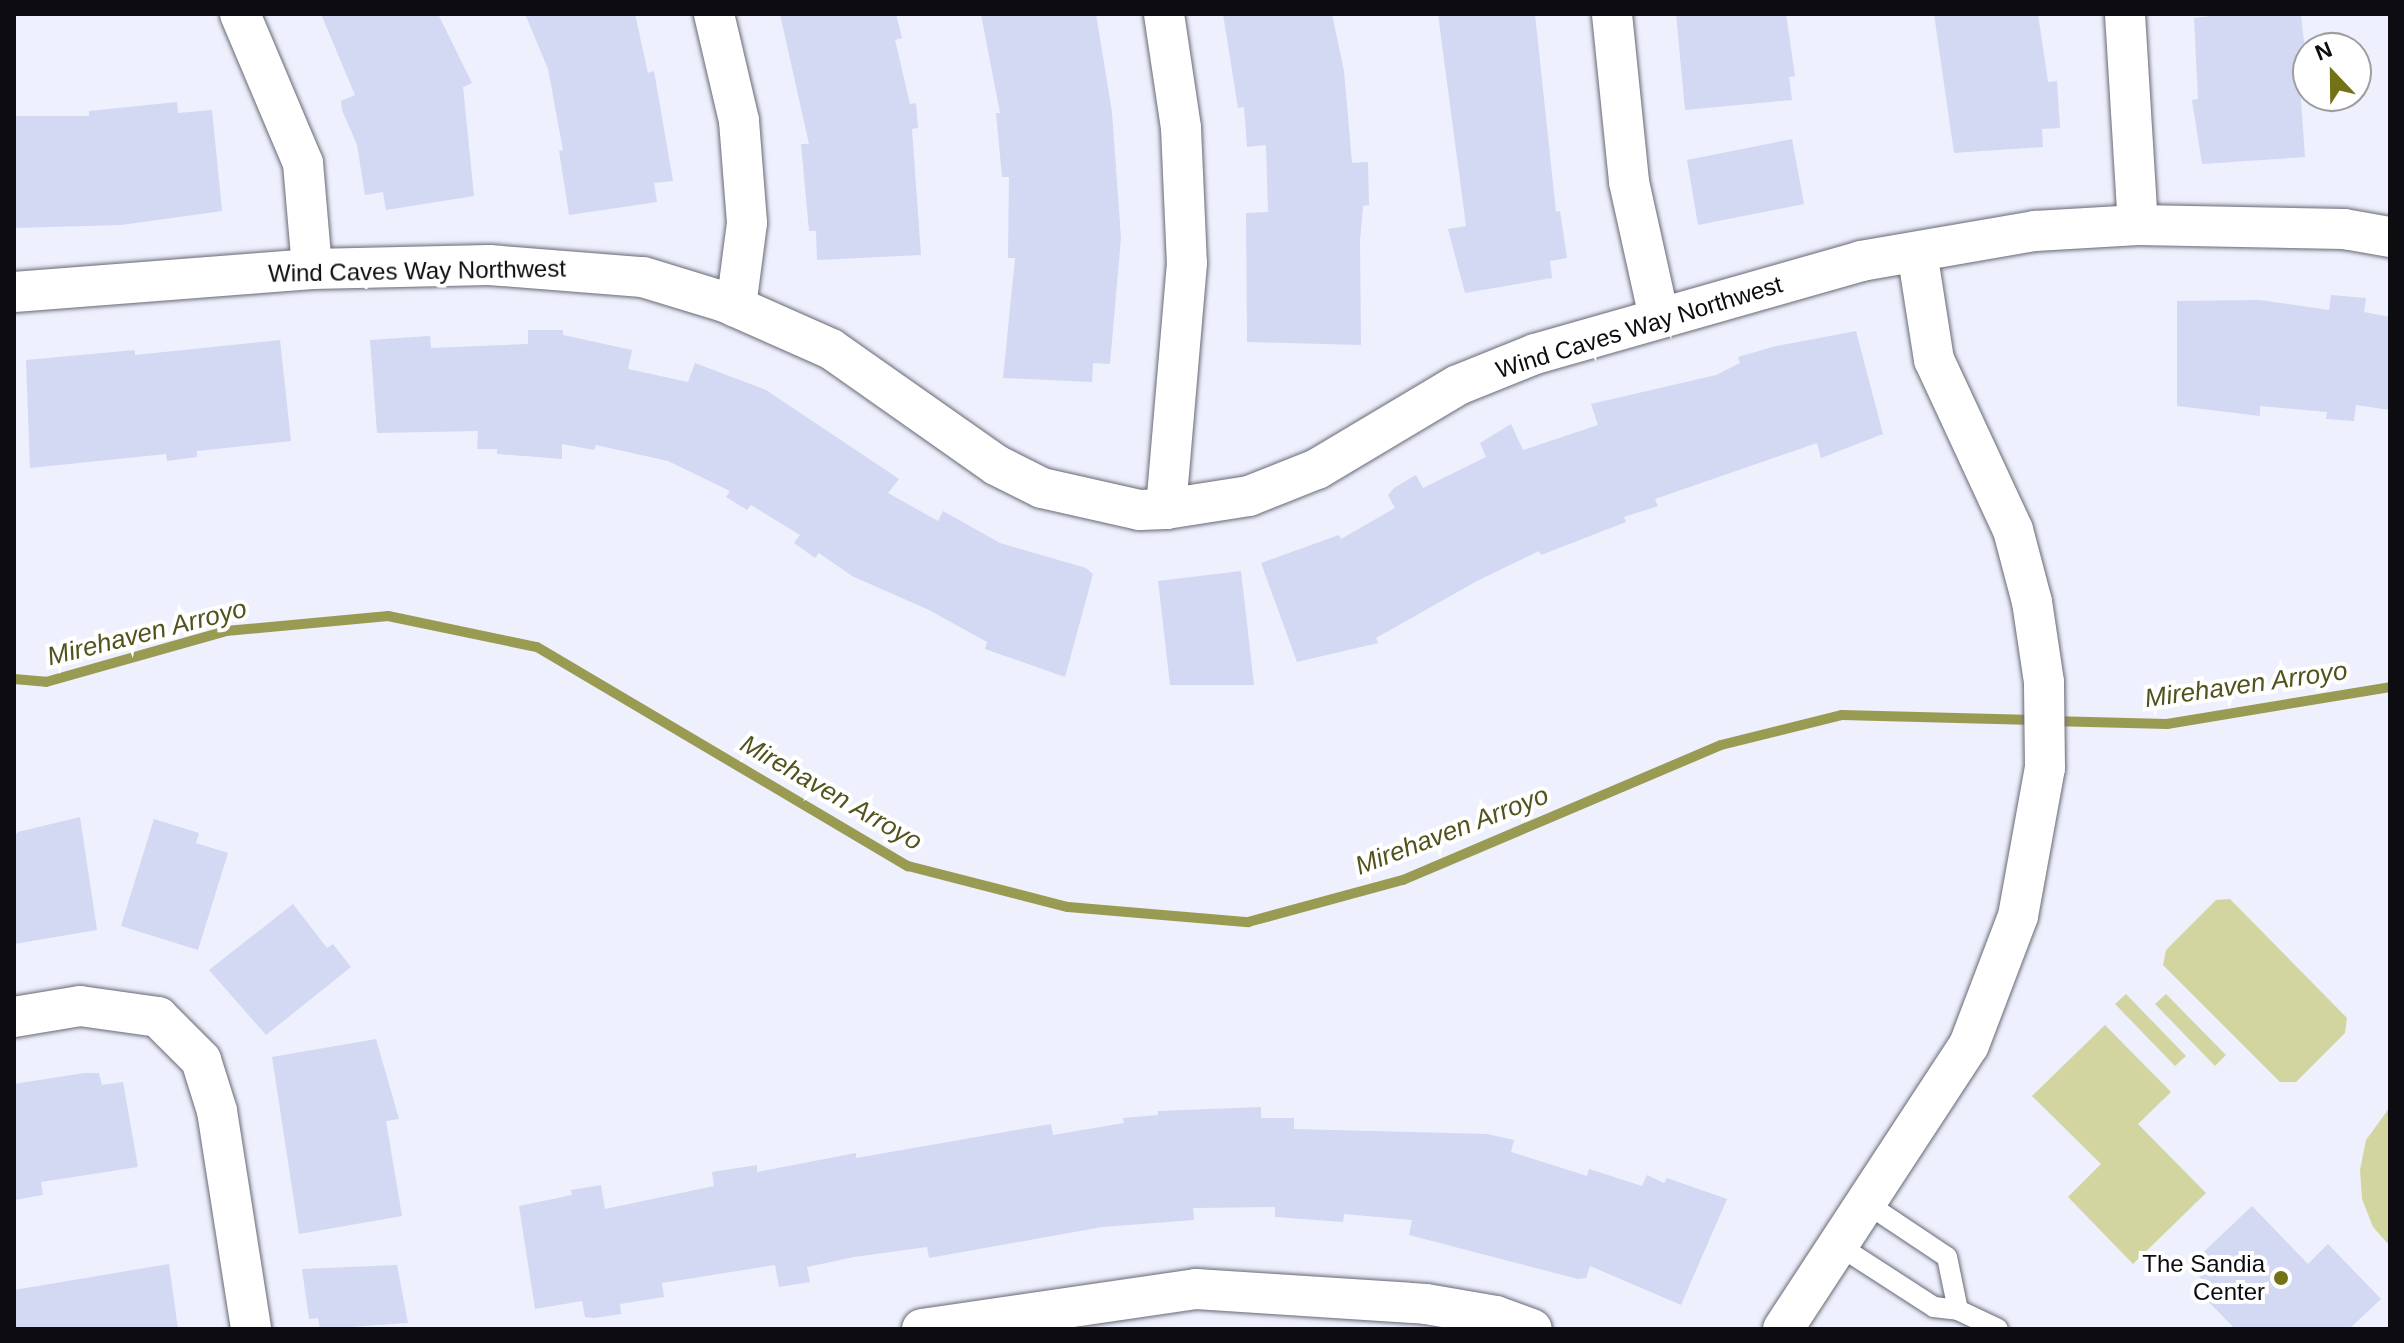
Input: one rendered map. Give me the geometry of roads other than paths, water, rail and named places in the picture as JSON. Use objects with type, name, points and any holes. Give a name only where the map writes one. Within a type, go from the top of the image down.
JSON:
[{"type":"street","points":[[240,14],[303,163],[312,269]]},
{"type":"street","points":[[714,14],[739,121],[747,223],[736,307]]},
{"type":"street","points":[[1164,14],[1181,128],[1187,263],[1166,509]]},
{"type":"street","points":[[1612,14],[1629,182],[1659,317]]},
{"type":"street","points":[[2125,14],[2138,225]]},
{"type":"street","name":"Wind Caves Way Northwest","points":[[14,292],[312,269],[570,267],[643,277],[736,307],[831,349],[996,465],[1042,488],[1140,510],[1249,496],[1317,469],[1458,385],[1535,354],[1861,261],[2035,231],[2138,225],[2344,229],[2390,237]]},
{"type":"street","points":[[1783,1329],[1969,1045],[2018,916],[2045,768],[2044,682],[2032,602],[2013,530],[1934,360],[1917,252]]},
{"type":"street","points":[[14,1017],[80,1006],[158,1017],[179,1032],[201,1060],[213,1098],[251,1329]]},
{"type":"street","points":[[922,1329],[1196,1289],[1426,1304],[1496,1316],[1532,1329]]},
{"type":"lane","points":[[1866,1203],[1947,1257],[1959,1320]]},
{"type":"lane","points":[[1838,1245],[1934,1307],[1959,1320],[1998,1329]]},
{"type":"waterway","name":"Mirehaven Arroyo","points":[[14,679],[46,682],[226,631],[388,616],[537,647],[908,866],[1068,907],[1248,922],[1403,880],[1721,745],[1842,715],[2035,720]]},
{"type":"waterway","name":"Mirehaven Arroyo","points":[[2051,721],[2167,724],[2390,687]]},
{"type":"place","name":"The Sandia Center","points":[[2281,1278]]}]
